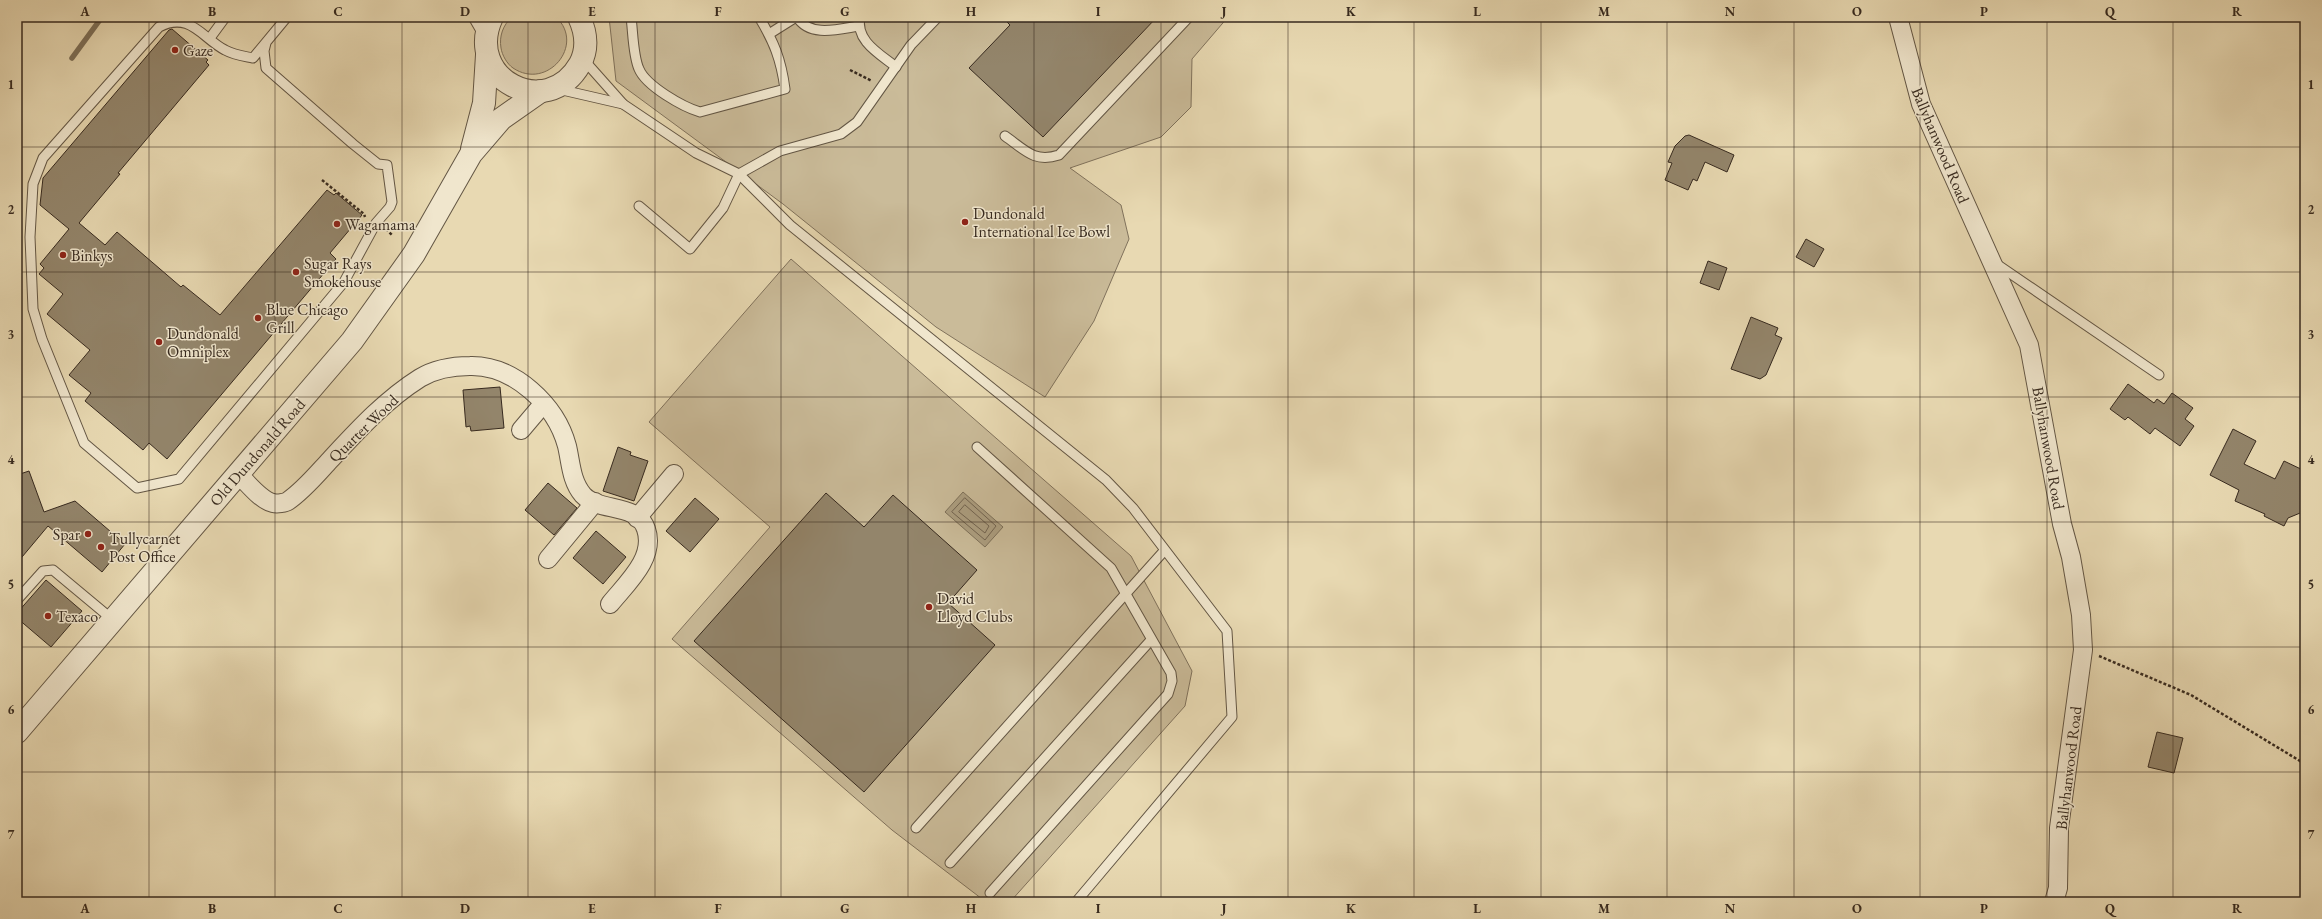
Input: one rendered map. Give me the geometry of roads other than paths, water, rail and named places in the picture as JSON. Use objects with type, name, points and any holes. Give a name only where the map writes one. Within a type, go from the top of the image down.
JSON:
[{"type":"street","name":"Old Dundonald Road","points":[[471,154],[484,103],[486,47],[492,17]]},
{"type":"street","name":"Ballyhanwood Road","points":[[1898,17],[1921,104],[2029,345],[2062,524],[2071,557],[2081,615],[2083,650],[2061,812],[2058,888],[2054,902]]},
{"type":"street","points":[[583,58],[586,47],[584,22]]},
{"type":"street","points":[[486,47],[493,68],[509,84],[523,90],[548,90]]},
{"type":"street","name":"Old Dundonald Road","points":[[18,730],[352,341],[414,254],[471,154],[501,119],[574,74],[583,58]]},
{"type":"street","name":"Quarter Wood","points":[[238,474],[261,496],[272,503],[287,502],[304,487],[372,416],[421,378],[442,369],[471,366],[506,372],[554,414],[560,429],[576,484],[584,496],[595,502],[629,512],[637,518]]},
{"type":"street","points":[[521,430],[543,404]]},
{"type":"street","points":[[610,604],[640,568],[648,545],[646,530],[637,518],[674,474]]},
{"type":"street","points":[[548,558],[595,502]]},
{"type":"lane","points":[[266,43],[264,51],[266,68],[353,144],[378,164],[386,165],[392,202],[390,207],[376,222],[344,282],[179,479],[137,488],[84,443],[42,339],[33,309],[30,237],[33,184],[43,158],[159,27],[169,22],[180,22],[193,26],[224,50],[253,58],[287,17]]},
{"type":"lane","points":[[473,17],[486,47]]},
{"type":"lane","points":[[631,17],[639,69],[645,78],[688,108],[700,112],[785,89],[782,63],[769,34],[759,17]]},
{"type":"lane","points":[[769,34],[797,17],[801,24],[811,30],[820,31],[860,21],[863,39],[896,67]]},
{"type":"lane","points":[[639,206],[690,249],[723,208],[739,174],[780,151],[840,134],[857,122],[911,45],[938,17]]},
{"type":"lane","points":[[1005,136],[1036,157],[1047,159],[1059,155],[1189,17]]},
{"type":"lane","points":[[210,38],[224,19]]},
{"type":"lane","points":[[583,58],[623,104],[696,153],[739,174],[790,224],[1106,480],[1133,508],[1164,551],[1227,631],[1232,716],[1076,902]]},
{"type":"lane","points":[[548,90],[623,104]]},
{"type":"lane","points":[[1991,260],[2159,375]]},
{"type":"lane","points":[[977,447],[1111,568],[1124,594],[1171,673],[1172,681],[1168,694],[990,893]]},
{"type":"lane","points":[[916,828],[1164,551]]},
{"type":"lane","points":[[17,600],[43,571],[53,570],[113,620]]},
{"type":"lane","points":[[950,863],[1151,640]]},
{"type":"water","points":[[963,492],[1003,527],[985,547],[945,512]]},
{"type":"waterway","points":[[72,58],[102,17]]},
{"type":"place","name":"Gaze","points":[[175,50]]},
{"type":"place","name":"Dundonald International Ice Bowl","points":[[965,222]]},
{"type":"place","name":"Wagamama","points":[[337,224]]},
{"type":"place","name":"Binkys","points":[[63,255]]},
{"type":"place","name":"Sugar Rays Smokehouse","points":[[296,272]]},
{"type":"place","name":"Blue Chicago Grill","points":[[258,318]]},
{"type":"place","name":"Dundonald Omniplex","points":[[159,342]]},
{"type":"place","name":"Spar","points":[[88,534]]},
{"type":"place","name":"Tullycarnet Post Office","points":[[101,547]]},
{"type":"place","name":"David Lloyd Clubs","points":[[929,607]]},
{"type":"place","name":"Texaco","points":[[48,616]]}]
